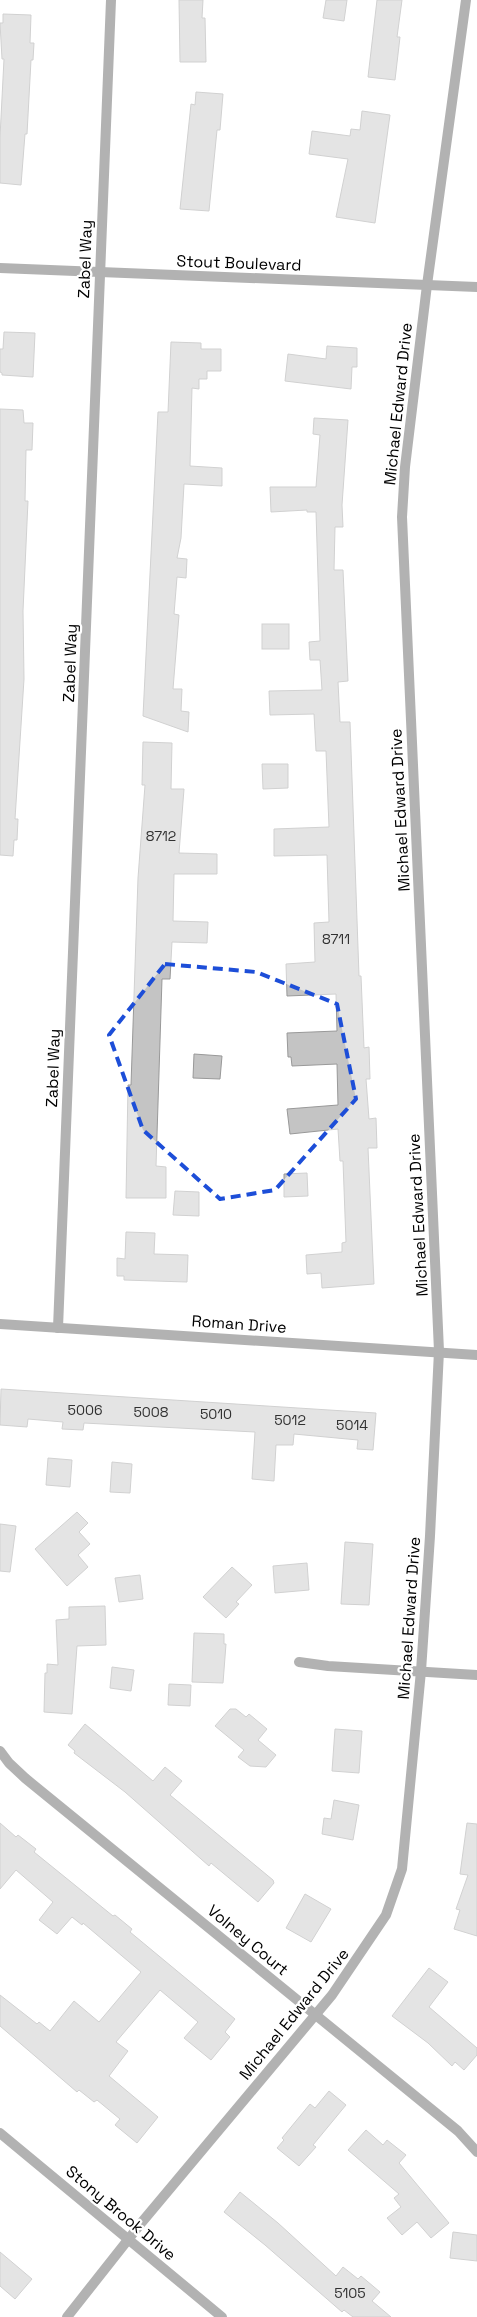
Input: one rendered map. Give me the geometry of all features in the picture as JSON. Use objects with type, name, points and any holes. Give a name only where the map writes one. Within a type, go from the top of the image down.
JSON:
[{"type":"street","name":"Zabel Way","points":[[58,1328],[110,0]]},
{"type":"street","name":"Michael Edward Drive","points":[[67,2317],[332,1995],[386,1915],[402,1869],[421,1670],[439,1351],[402,517],[405,467],[427,285],[466,0]]},
{"type":"street","name":"Stout Boulevard","points":[[0,268],[477,287]]},
{"type":"street","name":"Roman Drive","points":[[0,1324],[439,1351],[477,1355]]},
{"type":"street","points":[[299,1662],[328,1666],[421,1670],[477,1675]]},
{"type":"street","name":"Volney Court","points":[[0,1751],[9,1763],[25,1778],[458,2131],[477,2152]]},
{"type":"street","name":"Stony Brook Drive","points":[[0,2133],[222,2317]]},
{"type":"highlighted area","points":[[165,964],[256,972],[337,1004],[356,1099],[275,1190],[220,1199],[143,1130],[109,1035]]},
{"type":"building","points":[[179,0],[203,0],[202,18],[205,18],[206,62],[180,62]]},
{"type":"building","points":[[326,0],[347,0],[344,21],[323,18]]},
{"type":"building","points":[[377,0],[402,0],[397,37],[400,37],[395,80],[368,77]]},
{"type":"building","points":[[3,14],[31,15],[30,43],[34,43],[21,185],[0,183],[4,59],[2,59],[0,23],[3,23]]},
{"type":"building","points":[[196,92],[223,94],[220,130],[217,130],[209,211],[180,209],[191,104],[195,105]]},
{"type":"building","points":[[362,111],[390,115],[375,223],[336,217],[348,159],[309,154],[312,131],[350,136],[351,129],[360,130]]},
{"type":"building","points":[[4,332],[35,333],[33,377],[2,375],[0,372],[0,349],[3,349]]},
{"type":"building","points":[[171,342],[201,343],[201,349],[221,349],[221,371],[207,371],[207,379],[199,379],[199,389],[192,388],[190,466],[222,468],[222,486],[184,484],[181,538],[177,558],[187,559],[186,578],[177,577],[174,614],[179,615],[173,689],[182,689],[181,711],[189,712],[188,732],[143,716],[158,412],[168,412]]},
{"type":"building","points":[[327,346],[357,348],[357,367],[352,367],[351,389],[285,381],[288,354],[326,359]]},
{"type":"building","points":[[0,409],[23,410],[24,423],[33,423],[32,450],[26,450],[25,501],[28,501],[23,611],[24,679],[15,819],[18,819],[17,840],[14,840],[13,856],[0,855]]},
{"type":"building","points":[[314,418],[348,420],[342,505],[343,527],[335,527],[334,570],[343,570],[348,681],[338,682],[340,722],[350,722],[359,976],[361,976],[364,1048],[369,1047],[370,1079],[366,1079],[369,1119],[376,1118],[377,1148],[368,1148],[374,1284],[322,1288],[321,1273],[307,1274],[306,1255],[342,1252],[342,1243],[346,1242],[343,1161],[340,1161],[338,1129],[290,1134],[287,1109],[338,1105],[337,1064],[292,1066],[291,1057],[288,1057],[287,1033],[337,1031],[336,994],[287,996],[286,964],[315,962],[314,923],[329,922],[327,855],[274,856],[274,829],[329,827],[326,751],[316,751],[314,714],[270,715],[269,691],[322,690],[320,660],[310,660],[309,642],[320,641],[316,512],[307,512],[307,510],[271,512],[270,487],[316,487],[320,435],[313,434]]},
{"type":"building","points":[[262,624],[289,624],[289,649],[262,649]]},
{"type":"building","points":[[143,742],[172,743],[171,789],[184,789],[179,853],[217,854],[217,874],[174,874],[173,921],[208,922],[207,943],[172,942],[170,979],[162,979],[156,1166],[166,1167],[166,1198],[126,1198],[128,1085],[131,1085],[138,878],[145,785],[142,785]]},
{"type":"building","points":[[262,764],[288,764],[288,788],[263,789]]},
{"type":"building","points":[[194,1054],[222,1056],[220,1079],[193,1078]]},
{"type":"building","points":[[307,1173],[308,1196],[284,1197],[284,1174]]},
{"type":"building","points":[[175,1191],[199,1192],[199,1216],[173,1215]]},
{"type":"building","points":[[126,1232],[155,1233],[154,1254],[188,1255],[187,1282],[124,1280],[124,1276],[117,1276],[117,1258],[125,1259]]},
{"type":"building","points":[[1,1389],[376,1413],[373,1450],[357,1449],[358,1440],[294,1434],[293,1445],[276,1445],[274,1481],[252,1479],[255,1432],[84,1423],[83,1430],[62,1429],[63,1422],[28,1419],[27,1427],[0,1425]]},
{"type":"building","points":[[48,1458],[72,1460],[70,1487],[46,1485]]},
{"type":"building","points":[[112,1462],[132,1464],[130,1493],[110,1492]]},
{"type":"building","points":[[77,1512],[88,1523],[79,1532],[90,1544],[78,1555],[88,1567],[67,1586],[35,1549]]},
{"type":"building","points":[[0,1524],[16,1526],[10,1572],[0,1571]]},
{"type":"building","points":[[345,1542],[373,1544],[369,1605],[341,1604]]},
{"type":"building","points":[[307,1563],[309,1590],[275,1593],[273,1566]]},
{"type":"building","points":[[232,1567],[252,1585],[236,1602],[239,1604],[226,1618],[203,1597]]},
{"type":"building","points":[[140,1575],[143,1599],[119,1602],[115,1578]]},
{"type":"building","points":[[105,1606],[106,1645],[77,1646],[72,1714],[44,1712],[47,1664],[58,1665],[56,1620],[69,1619],[69,1607]]},
{"type":"building","points":[[194,1633],[224,1634],[224,1644],[226,1644],[223,1683],[192,1682]]},
{"type":"building","points":[[112,1667],[134,1670],[131,1691],[110,1688]]},
{"type":"building","points":[[169,1684],[191,1685],[190,1706],[168,1705]]},
{"type":"building","points":[[230,1709],[236,1709],[246,1717],[249,1714],[267,1729],[258,1740],[276,1755],[266,1767],[250,1766],[238,1757],[244,1750],[215,1726]]},
{"type":"building","points":[[85,1724],[153,1781],[165,1767],[182,1781],[170,1795],[273,1880],[274,1883],[258,1902],[211,1863],[209,1866],[125,1792],[74,1753],[75,1751],[68,1745]]},
{"type":"building","points":[[335,1729],[362,1731],[359,1773],[332,1771]]},
{"type":"building","points":[[334,1800],[359,1805],[353,1840],[322,1834],[324,1818],[331,1819]]},
{"type":"building","points":[[0,1823],[16,1837],[18,1835],[36,1849],[34,1852],[113,1916],[115,1915],[132,1929],[130,1932],[235,2019],[225,2032],[230,2037],[211,2060],[184,2038],[198,2022],[160,1990],[116,2042],[128,2051],[109,2076],[158,2117],[137,2143],[115,2125],[120,2119],[97,2100],[94,2102],[79,2090],[77,2092],[0,2026],[0,1995],[37,2024],[39,2022],[50,2031],[74,2001],[99,2022],[141,1972],[83,1923],[82,1925],[72,1917],[57,1934],[39,1920],[53,1902],[16,1870],[0,1889]]},
{"type":"building","points":[[467,1823],[477,1824],[477,1936],[454,1929],[460,1910],[456,1909],[468,1875],[460,1874]]},
{"type":"building","points":[[305,1894],[331,1909],[311,1942],[286,1928]]},
{"type":"building","points":[[429,1968],[448,1982],[429,2007],[477,2048],[477,2055],[464,2070],[455,2062],[452,2066],[428,2043],[392,2016]]},
{"type":"building","points":[[329,2091],[346,2105],[313,2145],[316,2147],[299,2166],[277,2148],[284,2140],[282,2138],[310,2104],[315,2108]]},
{"type":"building","points":[[366,2130],[383,2145],[387,2140],[406,2155],[399,2163],[449,2223],[431,2238],[417,2222],[402,2235],[387,2218],[401,2207],[394,2198],[399,2194],[348,2150]]},
{"type":"building","points":[[240,2192],[278,2223],[336,2276],[343,2267],[358,2279],[361,2276],[380,2292],[372,2301],[391,2317],[353,2317],[344,2310],[342,2312],[224,2212]]},
{"type":"building","points":[[453,2232],[477,2235],[477,2261],[450,2258]]},
{"type":"building","points":[[0,2252],[32,2279],[15,2299],[0,2286]]}]
